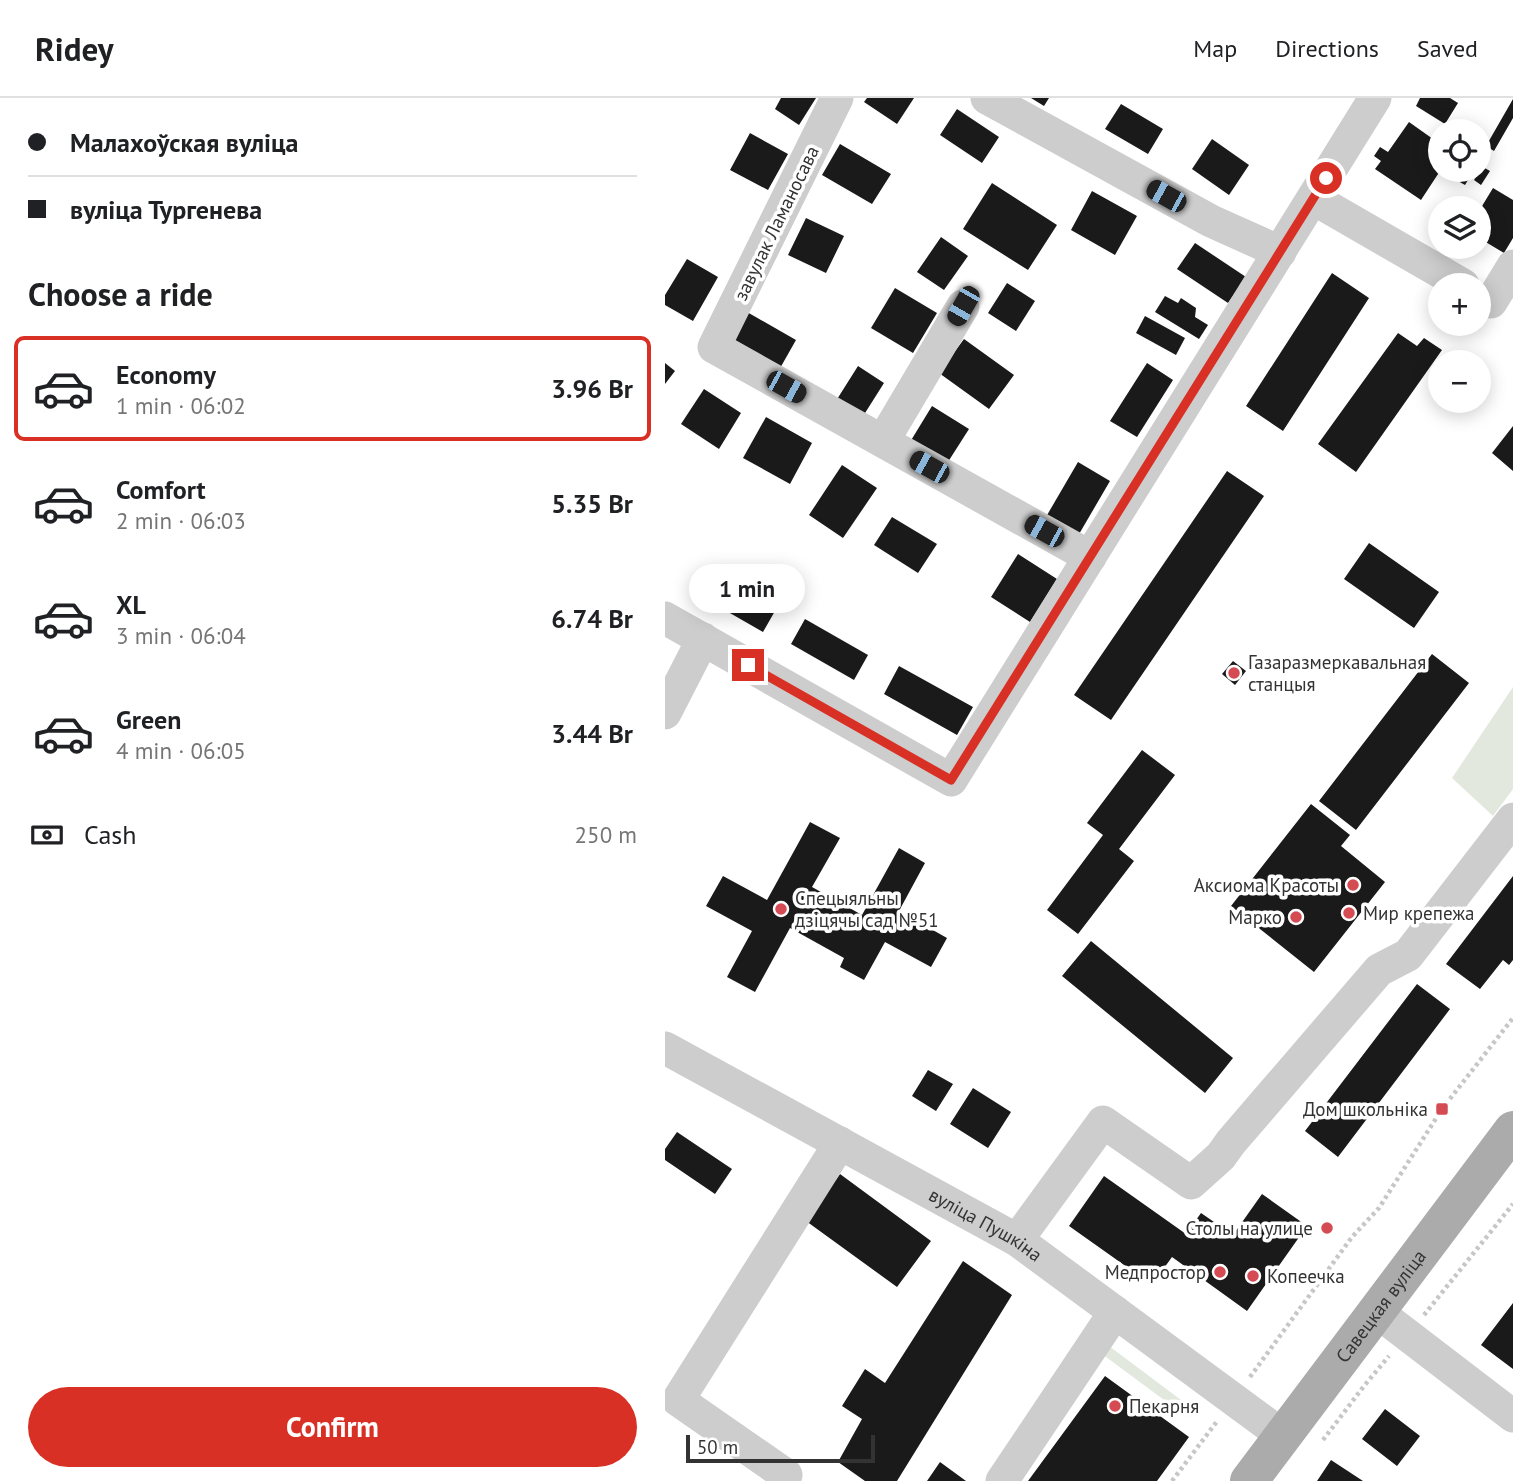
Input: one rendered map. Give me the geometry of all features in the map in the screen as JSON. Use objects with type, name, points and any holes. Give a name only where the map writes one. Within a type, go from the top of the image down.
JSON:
[{"type":"main road","name":"Савецкая вуліца","points":[[1249,1481],[1513,1130]]},
{"type":"street","name":"завулак Ламаносава","points":[[837,98],[714,347],[883,441]]},
{"type":"street","points":[[986,98],[1211,221],[1280,252]]},
{"type":"street","points":[[665,618],[951,780],[1375,98]]},
{"type":"street","points":[[1314,199],[1442,273]]},
{"type":"street","points":[[1494,304],[1513,266]]},
{"type":"street","points":[[963,306],[883,441],[1090,557]]},
{"type":"street","points":[[665,713],[703,639]]},
{"type":"street","points":[[1017,1240],[1103,1122],[1191,1183],[1221,1156],[1379,970],[1408,956],[1513,819]]},
{"type":"street","name":"вуліца Пушкіна","points":[[665,1048],[1017,1240],[1282,1435]]},
{"type":"street","points":[[786,1475],[678,1400],[840,1143]]},
{"type":"street","points":[[1376,1311],[1513,1416]]},
{"type":"street","points":[[1002,1481],[1115,1312]]},
{"type":"path","points":[[1172,1481],[1352,1237],[1379,1208],[1442,1109],[1513,1018]]},
{"type":"shaded area","points":[[1513,687],[1513,789],[1493,816],[1452,778]]},
{"type":"shaded area","points":[[1109,1346],[1193,1409],[1187,1417],[1102,1354]]},
{"type":"building","points":[[781,98],[816,98],[799,125],[775,109]]},
{"type":"building","points":[[867,98],[914,98],[897,124],[864,102]]},
{"type":"building","points":[[1031,98],[1049,98],[1044,106]]},
{"type":"building","points":[[1420,98],[1450,98],[1458,103],[1448,119],[1437,119],[1416,106]]},
{"type":"building","points":[[1513,99],[1513,118],[1494,151],[1491,149],[1491,137]]},
{"type":"building","points":[[1121,104],[1163,129],[1148,154],[1105,129]]},
{"type":"building","points":[[957,109],[999,137],[982,163],[940,135]]},
{"type":"building","points":[[1409,122],[1428,135],[1428,182],[1433,182],[1421,200],[1375,169],[1381,161],[1374,156],[1380,147],[1388,152]]},
{"type":"building","points":[[750,133],[788,154],[768,190],[730,170]]},
{"type":"building","points":[[1212,139],[1249,165],[1229,195],[1192,169]]},
{"type":"building","points":[[840,144],[891,174],[872,204],[822,175]]},
{"type":"building","points":[[992,183],[1057,225],[1028,270],[963,229]]},
{"type":"building","points":[[1493,188],[1513,200],[1513,238],[1504,253],[1491,245],[1491,196],[1488,196]]},
{"type":"building","points":[[1092,191],[1137,216],[1115,255],[1071,230]]},
{"type":"building","points":[[806,218],[844,236],[826,273],[788,255]]},
{"type":"building","points":[[941,237],[968,256],[944,290],[917,272]]},
{"type":"building","points":[[1195,243],[1246,277],[1228,303],[1177,269]]},
{"type":"building","points":[[687,259],[718,277],[693,321],[665,305],[665,295]]},
{"type":"building","points":[[1332,273],[1369,298],[1283,431],[1246,406]]},
{"type":"building","points":[[1007,283],[1035,301],[1016,331],[988,313]]},
{"type":"building","points":[[895,288],[937,313],[913,353],[871,328]]},
{"type":"building","points":[[1165,296],[1178,303],[1181,298],[1196,308],[1195,317],[1208,325],[1199,339],[1155,312]]},
{"type":"building","points":[[747,312],[796,340],[779,370],[729,342]]},
{"type":"building","points":[[1145,316],[1185,338],[1176,355],[1136,333]]},
{"type":"building","points":[[1398,333],[1417,346],[1424,338],[1442,350],[1428,350],[1428,370],[1356,472],[1318,444]]},
{"type":"building","points":[[964,339],[1014,375],[989,409],[939,373]]},
{"type":"building","points":[[665,363],[675,371],[665,384]]},
{"type":"building","points":[[1147,363],[1173,380],[1137,437],[1110,421]]},
{"type":"building","points":[[858,366],[884,383],[860,421],[834,404]]},
{"type":"building","points":[[704,389],[741,413],[719,449],[681,424]]},
{"type":"building","points":[[932,406],[969,429],[946,465],[910,442]]},
{"type":"building","points":[[766,417],[812,443],[790,484],[743,458]]},
{"type":"building","points":[[1513,426],[1513,471],[1492,453]]},
{"type":"building","points":[[1078,462],[1110,481],[1075,541],[1043,522]]},
{"type":"building","points":[[842,465],[877,488],[843,538],[809,515]]},
{"type":"building","points":[[1227,471],[1264,496],[1111,720],[1074,695]]},
{"type":"building","points":[[892,517],[937,544],[918,573],[874,545]]},
{"type":"building","points":[[1369,543],[1439,592],[1414,628],[1344,579]]},
{"type":"building","points":[[1018,554],[1057,579],[1030,622],[991,597]]},
{"type":"building","points":[[717,569],[779,604],[763,632],[702,597]]},
{"type":"building","points":[[805,619],[868,655],[854,680],[791,644]]},
{"type":"building","points":[[1432,654],[1469,683],[1356,830],[1319,801]]},
{"type":"building","name":"Газаразмеркавальная станцыя","points":[[1233,661],[1246,671],[1235,685],[1222,674]]},
{"type":"building","points":[[899,666],[973,707],[957,735],[884,694]]},
{"type":"building","points":[[1142,750],[1175,775],[1119,849],[1134,861],[1078,934],[1047,910],[1103,835],[1087,823]]},
{"type":"building","points":[[1311,804],[1350,835],[1341,846],[1385,882],[1314,972],[1231,906]]},
{"type":"building","name":"Спецыяльны дзіцячы сад №51","points":[[810,822],[840,838],[812,887],[862,915],[899,848],[925,863],[899,911],[947,938],[931,967],[885,942],[864,980],[840,967],[844,958],[790,928],[755,992],[727,977],[752,931],[706,906],[723,876],[767,900]]},
{"type":"building","points":[[1513,876],[1513,960],[1509,965],[1503,960],[1480,989],[1446,964]]},
{"type":"building","points":[[1091,941],[1233,1058],[1205,1093],[1062,976]]},
{"type":"building","points":[[1417,984],[1450,1009],[1338,1157],[1305,1131]]},
{"type":"building","points":[[928,1070],[953,1084],[936,1111],[912,1096]]},
{"type":"building","points":[[973,1088],[1011,1112],[988,1148],[950,1124]]},
{"type":"building","points":[[677,1132],[732,1169],[715,1194],[665,1160],[665,1149]]},
{"type":"building","points":[[840,1174],[931,1241],[897,1287],[806,1221]]},
{"type":"building","points":[[1104,1176],[1186,1234],[1201,1213],[1233,1235],[1262,1194],[1307,1226],[1247,1311],[1172,1257],[1159,1275],[1147,1267],[1141,1277],[1069,1226]]},
{"type":"building","points":[[963,1261],[1012,1295],[897,1481],[865,1481],[838,1462],[862,1419],[842,1406],[865,1369],[885,1383]]},
{"type":"building","points":[[1513,1303],[1513,1369],[1481,1345]]},
{"type":"building","name":"Пекарня","points":[[1105,1376],[1189,1437],[1157,1481],[1028,1481]]},
{"type":"building","points":[[1385,1409],[1420,1436],[1397,1466],[1362,1439]]},
{"type":"building","points":[[1331,1460],[1363,1481],[1317,1481]]},
{"type":"building","points":[[940,1462],[966,1481],[927,1481]]},
{"type":"place","name":"Газаразмеркавальная станцыя","points":[[1234,673]]},
{"type":"place","name":"Аксиома Красоты","points":[[1353,885]]},
{"type":"place","name":"Спецыяльны дзіцячы сад №51","points":[[781,909]]},
{"type":"place","name":"Мир крепежа","points":[[1349,913]]},
{"type":"place","name":"Марко","points":[[1296,917]]},
{"type":"place","name":"Дом школьніка","points":[[1442,1109]]},
{"type":"place","name":"Столы на улице","points":[[1327,1228]]},
{"type":"place","name":"Медпростор","points":[[1220,1272]]},
{"type":"place","name":"Копеечка","points":[[1253,1276]]},
{"type":"place","name":"Пекарня","points":[[1115,1406]]},
{"type":"route","points":[[748,665],[951,780],[1326,178]]}]
